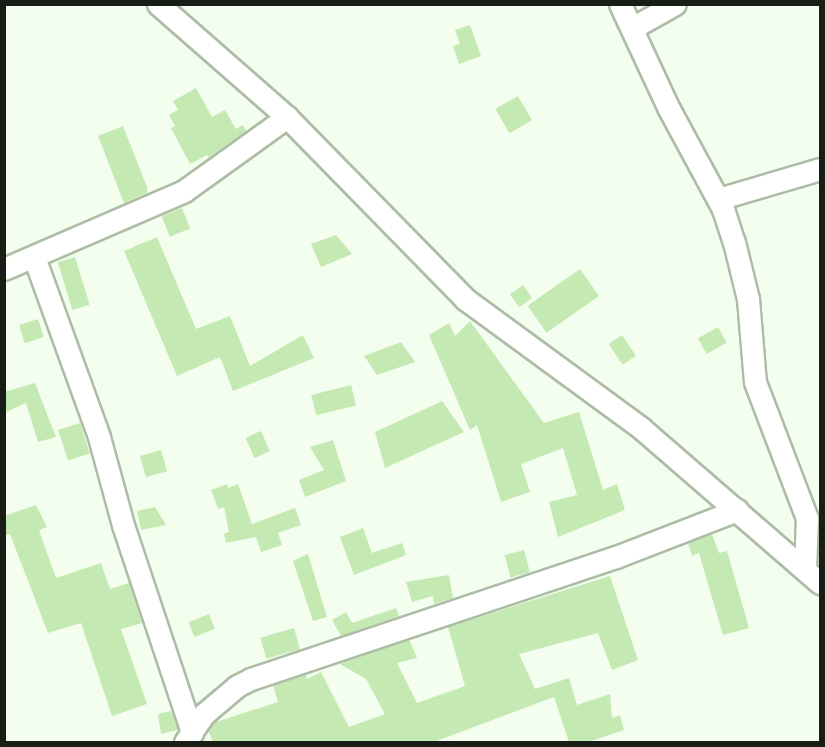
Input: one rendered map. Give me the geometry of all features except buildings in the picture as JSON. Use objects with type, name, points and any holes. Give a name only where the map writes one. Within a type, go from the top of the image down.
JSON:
[{"type":"street","points":[[158,4],[287,117],[465,299],[641,428],[820,583]]},
{"type":"street","points":[[620,4],[669,109],[717,199],[734,242],[748,299],[756,382],[763,410],[807,518],[804,568]]},
{"type":"street","points":[[632,28],[675,4]]},
{"type":"street","points":[[4,269],[184,191],[287,117]]},
{"type":"street","points":[[717,199],[820,169]]},
{"type":"street","points":[[34,257],[99,436],[123,525],[188,738]]},
{"type":"street","points":[[188,738],[204,714],[237,686],[251,679],[595,565],[737,510]]}]
